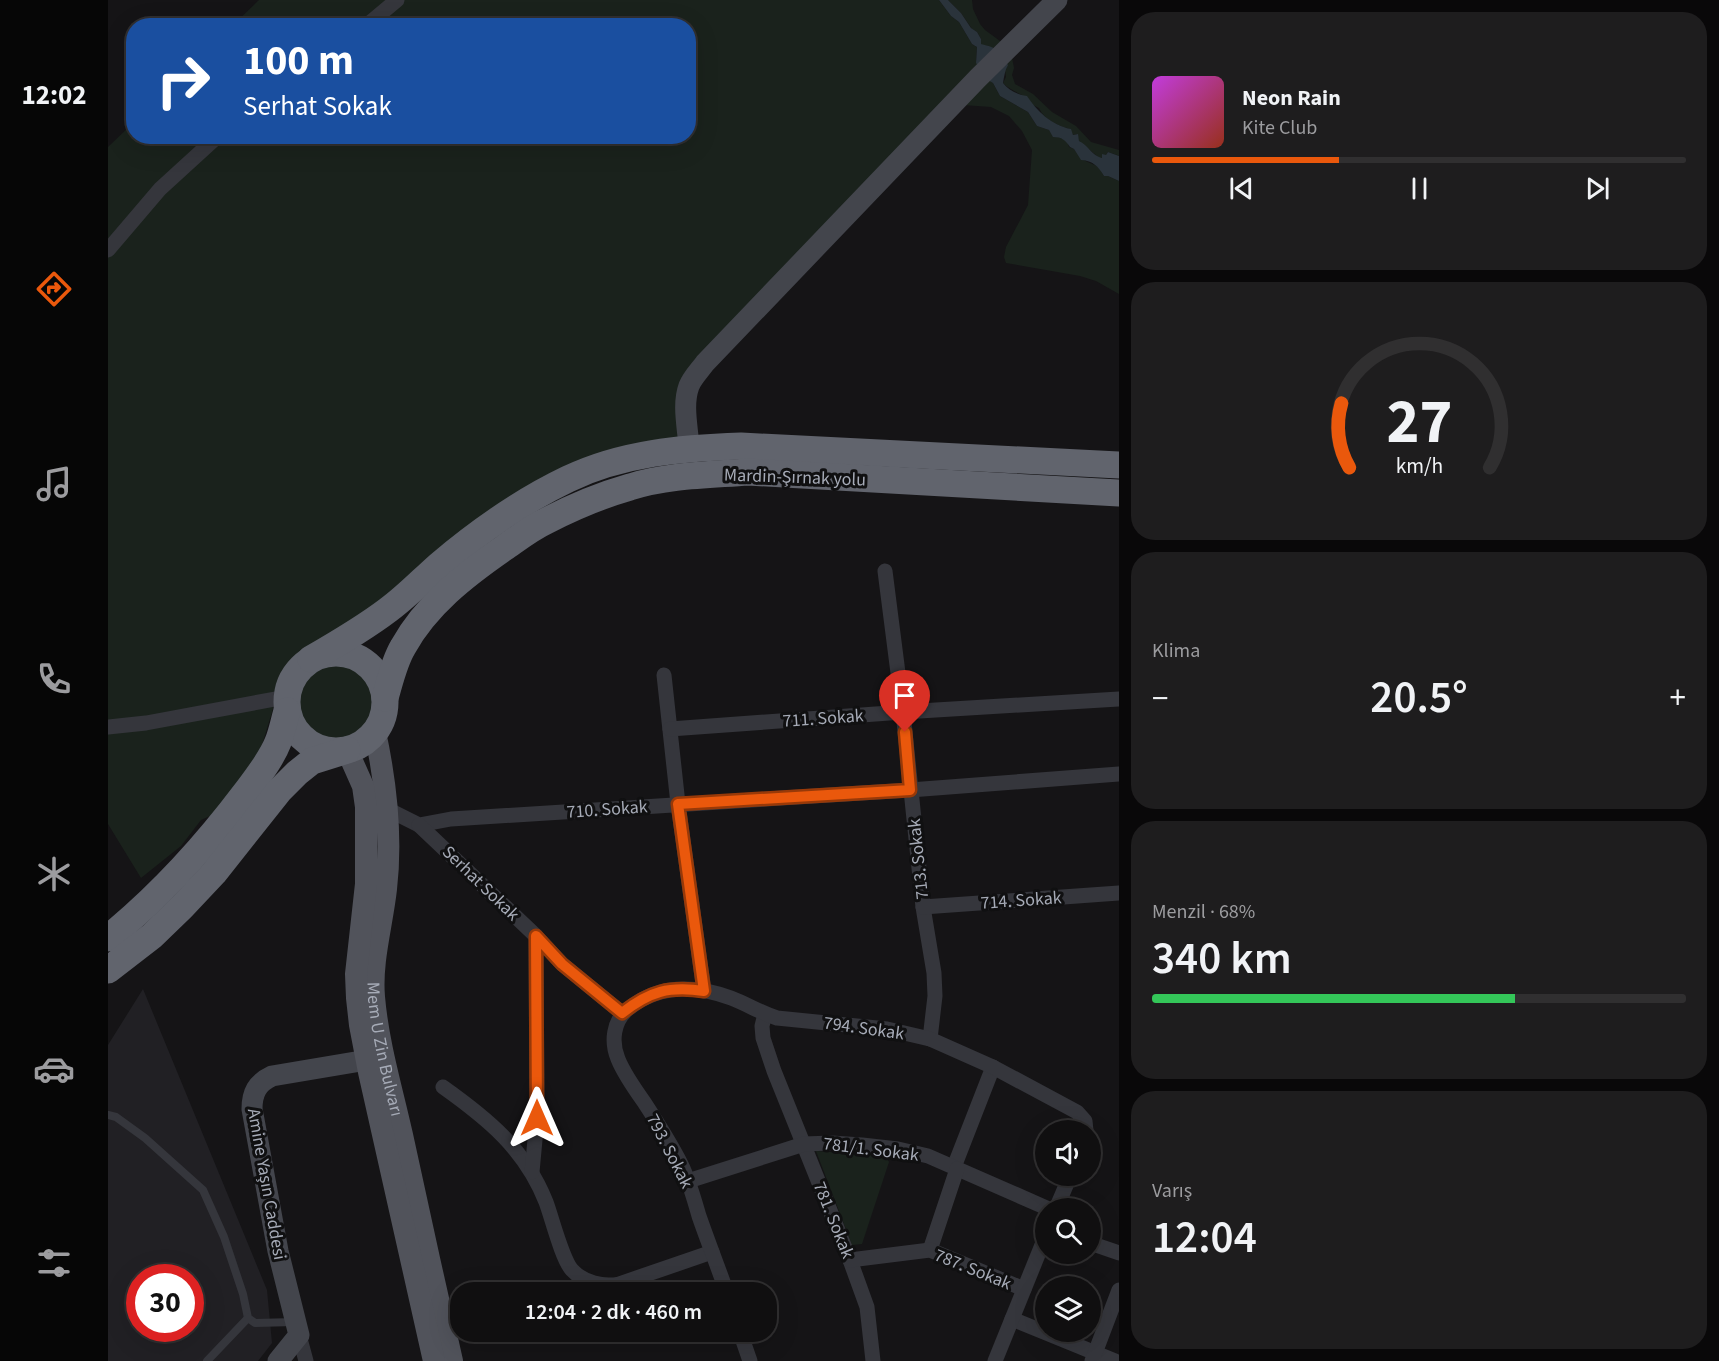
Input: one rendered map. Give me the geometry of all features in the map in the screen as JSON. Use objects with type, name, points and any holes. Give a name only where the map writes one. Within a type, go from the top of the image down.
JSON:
[{"type":"highway","points":[[108,938],[164,888],[230,813],[258,776],[278,743],[290,682],[299,669],[390,609],[439,565],[510,512],[568,479],[625,459],[654,453],[690,448],[741,446],[1119,465]]},
{"type":"highway","name":"Mardin-Şırnak yolu","points":[[385,698],[402,648],[428,612],[457,583],[495,554],[544,522],[584,503],[631,487],[658,480],[748,472],[1119,493]]},
{"type":"highway","points":[[108,970],[152,936],[182,907],[214,873],[279,791],[297,773],[312,761],[358,746],[375,732],[381,722],[385,698],[377,675],[369,665],[359,658],[335,652],[311,659]]},
{"type":"highway","points":[[286,704],[292,726],[302,738],[316,747],[331,751],[347,750]]},
{"type":"main road","name":"Mem U Zin Bulvarı","points":[[375,732],[382,764],[387,809],[387,888],[374,976],[377,1064],[434,1361]]},
{"type":"main road","name":"Mem U Zin Bulvarı","points":[[347,750],[363,786],[366,807],[366,884],[356,974],[359,1016],[377,1064],[452,1361]]},
{"type":"street","points":[[376,18],[398,0]]},
{"type":"street","points":[[690,448],[687,394],[690,384],[705,363],[1052,3]]},
{"type":"street","points":[[108,250],[160,189],[209,144]]},
{"type":"street","name":"713. Sokak","points":[[885,571],[903,712],[923,907],[934,973],[935,996],[930,1039]]},
{"type":"street","points":[[664,675],[678,804],[704,991]]},
{"type":"street","name":"711. Sokak","points":[[670,729],[1119,699]]},
{"type":"street","points":[[108,727],[286,704]]},
{"type":"street","name":"710. Sokak","points":[[420,825],[451,819],[910,790],[1119,774]]},
{"type":"street","points":[[387,809],[420,825]]},
{"type":"street","name":"Serhat Sokak","points":[[420,825],[536,936],[562,964],[622,1013]]},
{"type":"street","name":"714. Sokak","points":[[923,907],[1119,893]]},
{"type":"street","points":[[532,1172],[537,1118],[536,936]]},
{"type":"street","name":"794. Sokak","points":[[622,1013],[635,1003],[660,991],[690,989],[730,998],[765,1014],[789,1019],[887,1029],[930,1039],[993,1068],[1077,1112],[1084,1120]]},
{"type":"street","name":"793. Sokak","points":[[622,1013],[614,1035],[615,1052],[682,1166],[723,1282]]},
{"type":"street","name":"781. Sokak","points":[[765,1014],[762,1026],[763,1038],[774,1071],[867,1307],[873,1361]]},
{"type":"street","name":"Amine Yaşın Caddesi","points":[[296,1321],[278,1251],[252,1109],[253,1094],[261,1082],[272,1076],[377,1064]]},
{"type":"street","points":[[930,1250],[956,1168],[993,1068]]},
{"type":"street","points":[[443,1087],[496,1128],[512,1144],[532,1172],[551,1216],[568,1265],[585,1280],[602,1285],[619,1284],[712,1252]]},
{"type":"street","name":"781/1. Sokak","points":[[688,1181],[804,1144],[832,1143],[898,1149],[928,1156],[1035,1203]]},
{"type":"street","points":[[1101,1247],[1119,1253]]},
{"type":"street","name":"787. Sokak","points":[[850,1260],[930,1250],[1024,1289]]},
{"type":"street","points":[[995,1361],[1035,1262]]},
{"type":"street","points":[[1094,1357],[1119,1290]]},
{"type":"street","name":"787. Sokak","points":[[1012,1319],[1094,1357],[1115,1361]]},
{"type":"street","points":[[278,1361],[296,1321]]},
{"type":"street","points":[[296,1321],[306,1361]]},
{"type":"street","points":[[743,1342],[750,1361]]},
{"type":"lane","points":[[108,1115],[116,1117],[146,1138],[203,1190],[224,1237],[243,1294],[248,1318],[255,1323],[296,1321]]},
{"type":"lane","points":[[207,1361],[248,1318]]},
{"type":"shaded area","points":[[259,0],[939,0],[951,16],[959,22],[972,44],[977,47],[976,61],[1000,96],[1028,112],[1037,126],[1067,141],[1069,147],[1074,149],[1081,159],[1099,167],[1104,176],[1119,181],[1119,294],[1096,281],[1080,276],[1006,263],[1004,257],[1006,247],[1028,205],[1032,150],[1022,131],[1009,116],[991,107],[963,105],[690,384],[689,437],[623,448],[305,651],[294,661],[282,679],[262,745],[237,787],[210,816],[201,820],[181,846],[141,878],[108,824],[108,147],[126,130],[126,144],[696,144],[696,18],[240,18]]},
{"type":"shaded area","points":[[939,0],[948,0],[977,32],[981,44],[994,48],[1002,56],[1008,65],[1003,83],[1008,88],[1027,96],[1045,117],[1071,129],[1073,135],[1078,134],[1079,141],[1095,155],[1102,158],[1102,154],[1106,155],[1108,152],[1119,156],[1119,181],[1104,176],[1095,165],[1081,160],[1065,141],[1053,137],[1049,130],[1037,126],[1028,112],[1000,96],[993,83],[988,80],[976,63],[977,47],[972,44],[959,22],[951,16]]},
{"type":"shaded area","points":[[948,0],[972,0],[973,9],[980,24],[1000,41],[1012,58],[1014,68],[1012,75],[1015,84],[1033,94],[1052,112],[1076,126],[1091,142],[1119,150],[1119,156],[1108,152],[1102,155],[1102,158],[1098,157],[1079,141],[1077,134],[1073,135],[1070,129],[1048,119],[1039,108],[1006,86],[1003,83],[1007,67],[981,44],[977,32]]},
{"type":"shaded area","points":[[334,660],[350,663],[363,672],[372,685],[375,701],[372,717],[363,730],[350,739],[334,742],[318,739],[305,730],[296,717],[293,701],[296,685],[305,672],[318,663]]},
{"type":"shaded area","points":[[143,989],[267,1290],[272,1343],[258,1361],[108,1361],[108,1045]]},
{"type":"shaded area","points":[[816,1151],[886,1156],[889,1162],[862,1244],[852,1245]]},
{"type":"route","points":[[537,1118],[536,936],[562,964],[622,1013],[635,1003],[660,991],[668,989],[704,991],[678,804],[910,790],[905,732]]}]
